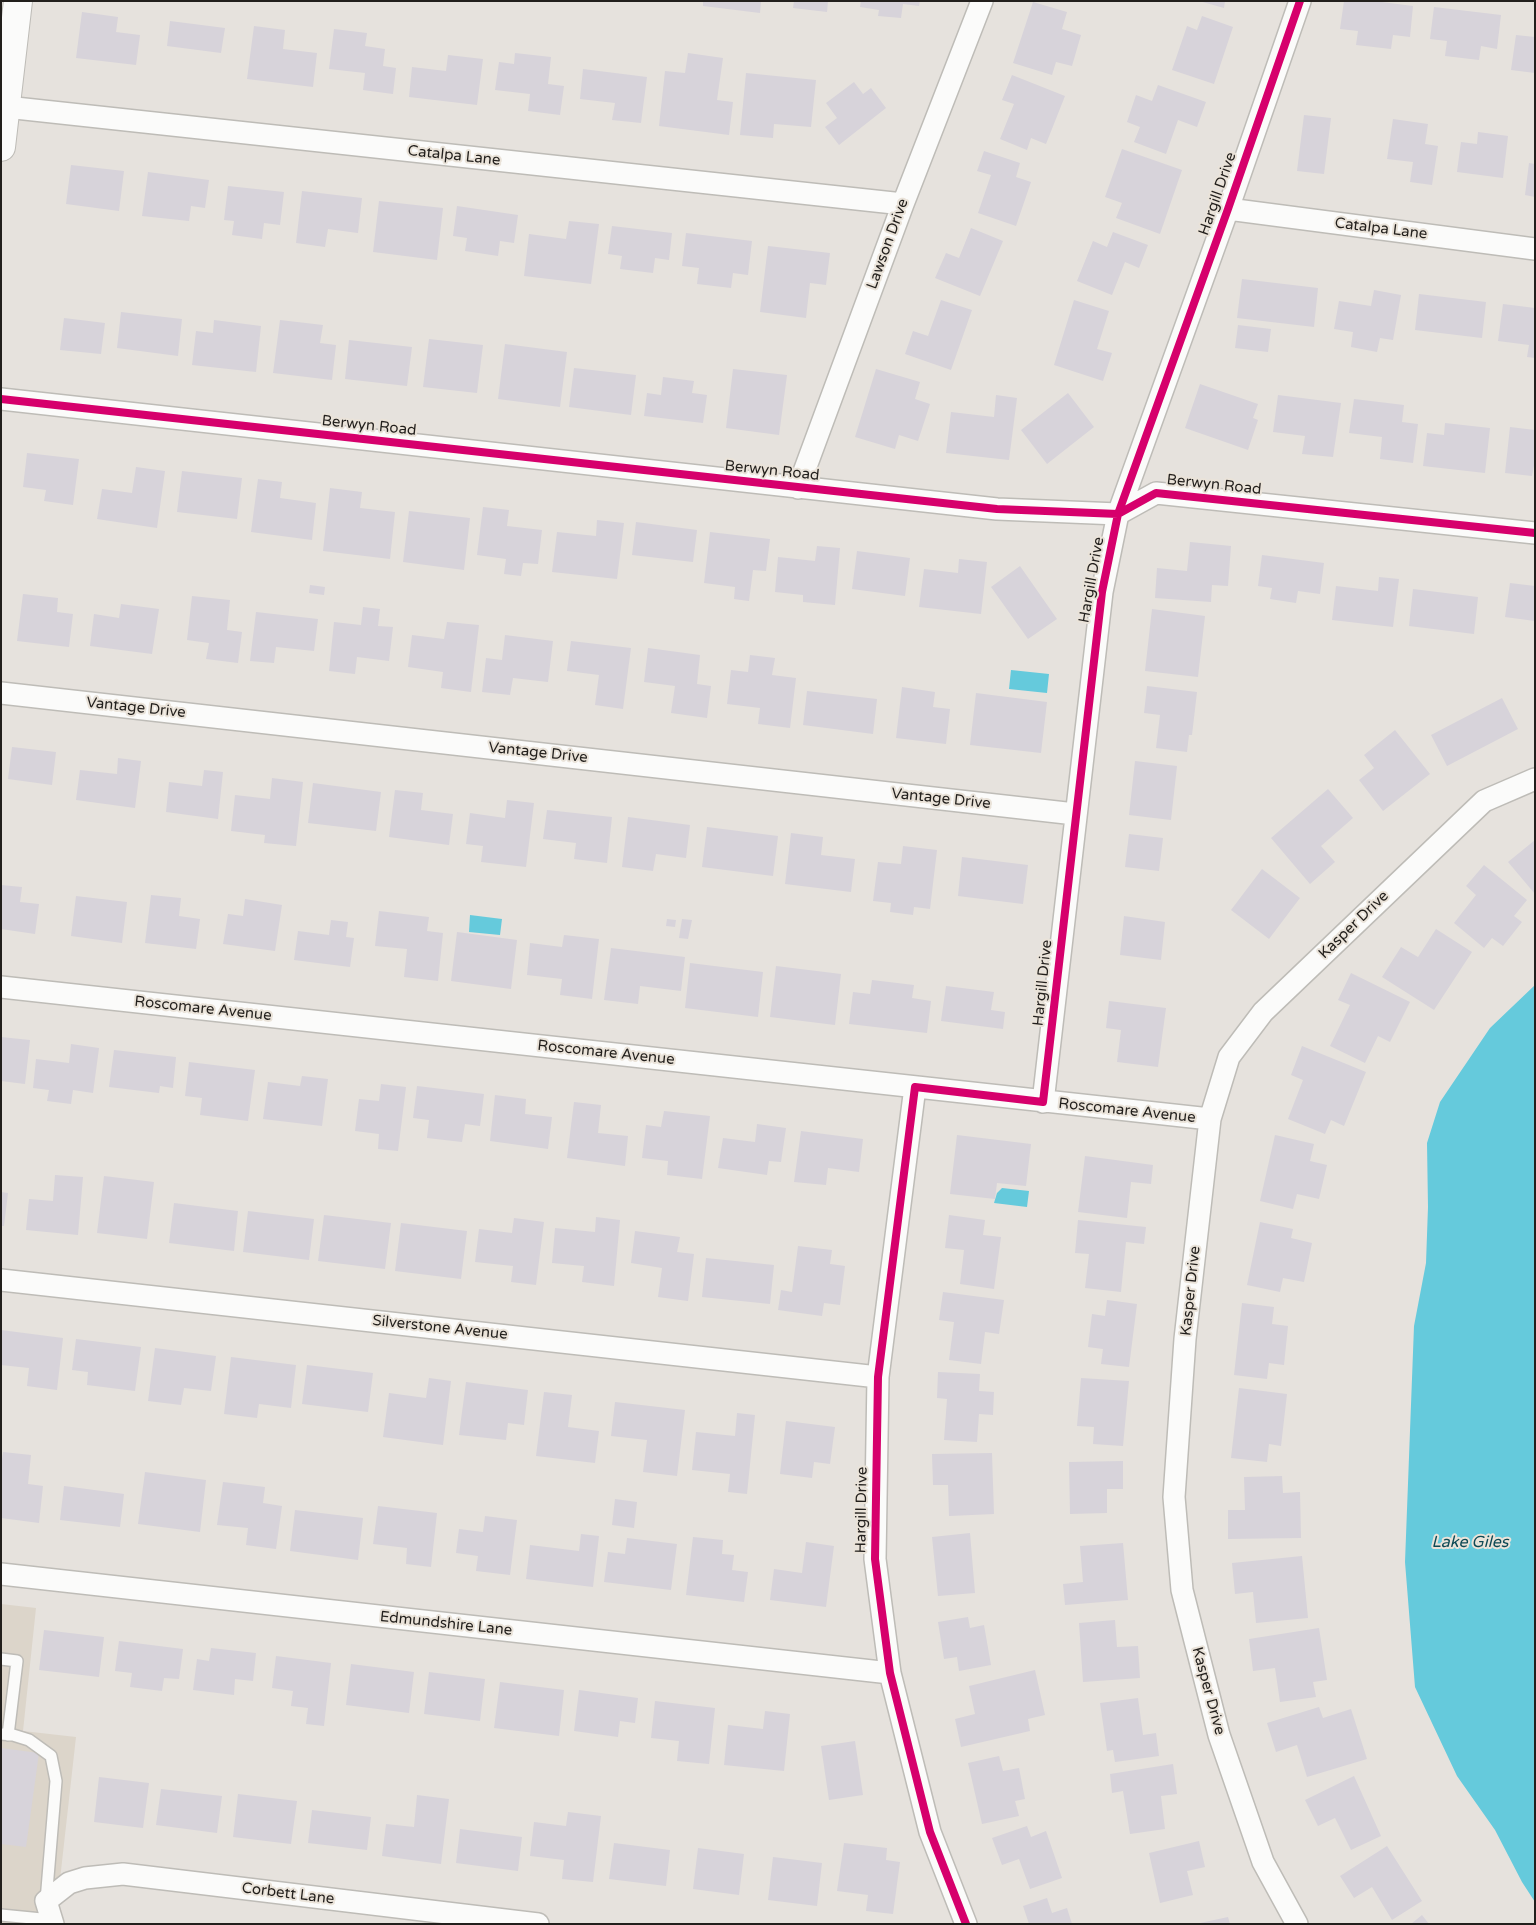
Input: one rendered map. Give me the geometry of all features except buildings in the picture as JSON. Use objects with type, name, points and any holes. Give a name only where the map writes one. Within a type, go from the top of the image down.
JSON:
[{"type":"street","points":[[1,147],[6,107],[7,39],[18,1]]},
{"type":"street","name":"Lawson Drive","points":[[798,488],[903,204],[982,1]]},
{"type":"street","name":"Hargill Drive","points":[[1044,1102],[1075,814],[1102,592],[1118,514],[1228,209],[1300,1]]},
{"type":"street","name":"Catalpa Lane","points":[[6,107],[903,204]]},
{"type":"street","name":"Catalpa Lane","points":[[1228,209],[1535,249]]},
{"type":"street","name":"Berwyn Road","points":[[1,399],[997,510],[1118,514],[1156,493],[1535,533]]},
{"type":"street","name":"Vantage Drive","points":[[1,693],[1075,814]]},
{"type":"street","name":"Kasper Drive","points":[[1297,1924],[1263,1862],[1219,1735],[1182,1590],[1174,1496],[1185,1339],[1210,1119],[1229,1057],[1263,1012],[1484,801],[1535,779]]},
{"type":"street","name":"Roscomare Avenue","points":[[1,987],[1210,1119]]},
{"type":"street","name":"Hargill Drive","points":[[915,1087],[878,1376],[875,1559],[890,1673],[930,1832],[966,1924]]},
{"type":"street","name":"Silverstone Avenue","points":[[1,1280],[878,1376]]},
{"type":"street","name":"Edmundshire Lane","points":[[1,1574],[890,1673]]},
{"type":"street","name":"Corbett Lane","points":[[50,1915],[69,1883],[85,1878],[123,1874],[538,1924]]},
{"type":"lane","points":[[1,1659],[17,1661],[7,1699],[4,1734],[29,1740],[51,1756],[56,1781],[50,1915],[15,1920],[1,1915]]},
{"type":"shaded area","points":[[1,1604],[36,1608],[23,1731],[76,1737],[55,1924],[1,1924]]},
{"type":"water","points":[[1011,670],[1049,674],[1047,693],[1009,689]]},
{"type":"water","points":[[470,915],[502,919],[500,935],[469,932]]},
{"type":"water","name":"Lake Giles","points":[[1535,985],[1535,1902],[1522,1882],[1495,1830],[1457,1776],[1415,1687],[1405,1562],[1414,1326],[1426,1263],[1428,1207],[1427,1143],[1440,1102],[1490,1028]]},
{"type":"water","points":[[1002,1188],[1029,1191],[1027,1207],[994,1203],[997,1193]]},
{"type":"cycle path","points":[[966,1924],[930,1832],[890,1673],[875,1559],[878,1377],[915,1087],[1043,1102],[1102,592],[1118,514],[1228,209],[1300,1]]},
{"type":"cycle path","points":[[1,399],[997,509],[1118,514],[1156,493],[1535,533]]}]
